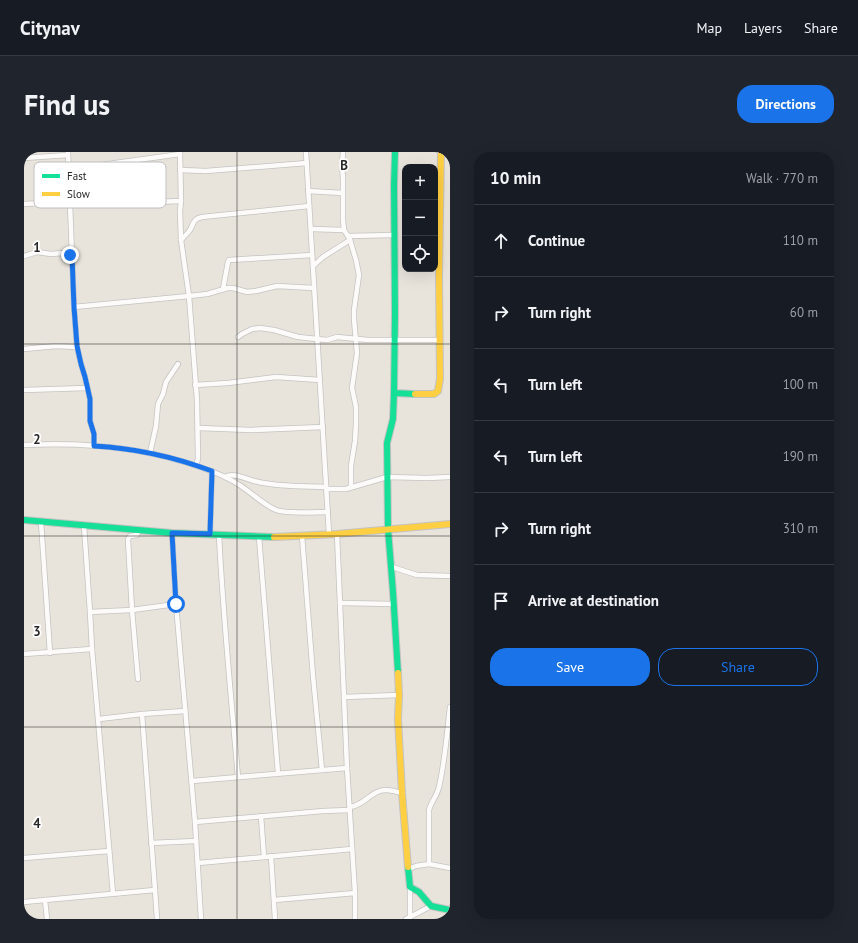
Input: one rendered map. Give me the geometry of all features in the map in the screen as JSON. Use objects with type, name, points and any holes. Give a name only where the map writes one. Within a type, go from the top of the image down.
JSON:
[{"type":"street","points":[[306,152],[329,534]]},
{"type":"street","points":[[343,152],[344,230],[349,238],[359,275],[354,310],[357,354],[352,388],[355,403],[356,424],[351,466],[351,487]]},
{"type":"street","points":[[395,152],[394,393],[393,419],[387,448],[387,477],[388,529],[392,567],[399,695],[398,719],[402,793],[410,887],[408,918]]},
{"type":"street","points":[[394,393],[434,394],[438,391],[440,379],[439,275],[441,152]]},
{"type":"street","points":[[121,162],[180,153],[181,240],[189,296],[198,428],[198,459],[196,465]]},
{"type":"street","points":[[24,158],[68,154]]},
{"type":"street","points":[[180,170],[206,171],[307,163]]},
{"type":"street","points":[[308,191],[343,192]]},
{"type":"street","points":[[166,202],[181,201]]},
{"type":"street","points":[[24,204],[34,204]]},
{"type":"street","points":[[181,240],[186,235],[194,221],[202,216],[309,206]]},
{"type":"street","points":[[71,208],[74,307],[77,346],[90,399],[90,421],[94,434],[94,446]]},
{"type":"street","points":[[311,229],[344,230]]},
{"type":"street","points":[[313,266],[349,238],[394,235]]},
{"type":"street","points":[[24,256],[37,252],[51,254],[63,252],[72,256]]},
{"type":"street","points":[[223,289],[229,260],[312,255]]},
{"type":"street","points":[[74,307],[207,294],[231,287],[247,292],[277,286],[314,288]]},
{"type":"street","points":[[238,337],[252,329],[260,328],[274,330],[298,337],[327,340],[337,337],[356,339],[440,340]]},
{"type":"street","points":[[24,349],[77,346]]},
{"type":"street","points":[[150,453],[156,426],[158,404],[163,394],[166,382],[178,364]]},
{"type":"street","points":[[195,385],[228,383],[276,377],[320,380]]},
{"type":"street","points":[[24,390],[87,388]]},
{"type":"street","points":[[198,428],[251,430],[323,427]]},
{"type":"street","points":[[24,445],[49,444],[94,446],[150,453],[183,461],[212,471],[234,481],[277,510],[292,512],[328,512]]},
{"type":"street","points":[[210,534],[212,471]]},
{"type":"street","points":[[225,477],[227,475],[270,484],[342,489],[387,477],[450,477]]},
{"type":"street","points":[[24,520],[172,533],[259,536],[337,534],[450,524]]},
{"type":"street","points":[[41,522],[50,653]]},
{"type":"street","points":[[84,526],[92,649],[113,894]]},
{"type":"street","points":[[138,679],[128,538],[130,536],[137,535],[139,530]]},
{"type":"street","points":[[172,533],[176,604],[196,822],[201,919]]},
{"type":"street","points":[[337,534],[347,768],[355,893],[355,919]]},
{"type":"street","points":[[219,535],[227,654],[238,777]]},
{"type":"street","points":[[259,536],[278,774]]},
{"type":"street","points":[[302,536],[312,676],[322,770]]},
{"type":"street","points":[[392,567],[417,574],[450,576]]},
{"type":"street","points":[[340,603],[394,604]]},
{"type":"street","points":[[90,612],[132,610],[176,604]]},
{"type":"street","points":[[24,654],[92,649]]},
{"type":"street","points":[[344,697],[399,695]]},
{"type":"street","points":[[429,864],[429,810],[439,788],[450,716],[450,707]]},
{"type":"street","points":[[99,719],[185,711]]},
{"type":"street","points":[[142,714],[157,919]]},
{"type":"street","points":[[192,781],[347,768]]},
{"type":"street","points":[[196,822],[350,809],[379,791],[388,790],[402,793]]},
{"type":"street","points":[[261,816],[264,857]]},
{"type":"street","points":[[151,843],[196,841]]},
{"type":"street","points":[[198,863],[352,849]]},
{"type":"street","points":[[24,858],[109,851]]},
{"type":"street","points":[[271,856],[275,919]]},
{"type":"street","points":[[409,869],[416,866],[429,864],[450,868]]},
{"type":"street","points":[[410,887],[419,892],[431,906],[450,910]]},
{"type":"street","points":[[24,902],[155,890]]},
{"type":"street","points":[[274,900],[355,893]]},
{"type":"street","points":[[45,900],[47,919]]},
{"type":"street","points":[[408,918],[431,906]]},
{"type":"traffic: fast","points":[[395,152],[394,393],[415,394]]},
{"type":"traffic: fast","points":[[394,393],[393,419],[387,443],[388,529],[398,673]]},
{"type":"traffic: fast","points":[[24,520],[172,533],[274,537]]},
{"type":"traffic: fast","points":[[408,867],[410,887],[419,892],[431,906],[450,910]]},
{"type":"traffic: slow","points":[[415,394],[434,394],[438,391],[440,379],[439,275],[441,152]]},
{"type":"traffic: slow","points":[[274,537],[337,534],[450,524]]},
{"type":"traffic: slow","points":[[398,673],[398,719],[408,867]]},
{"type":"route","points":[[70,255],[72,256],[77,346],[90,399],[90,421],[94,434],[94,446],[136,451],[166,457],[212,471],[210,534],[172,533],[176,604]]}]
